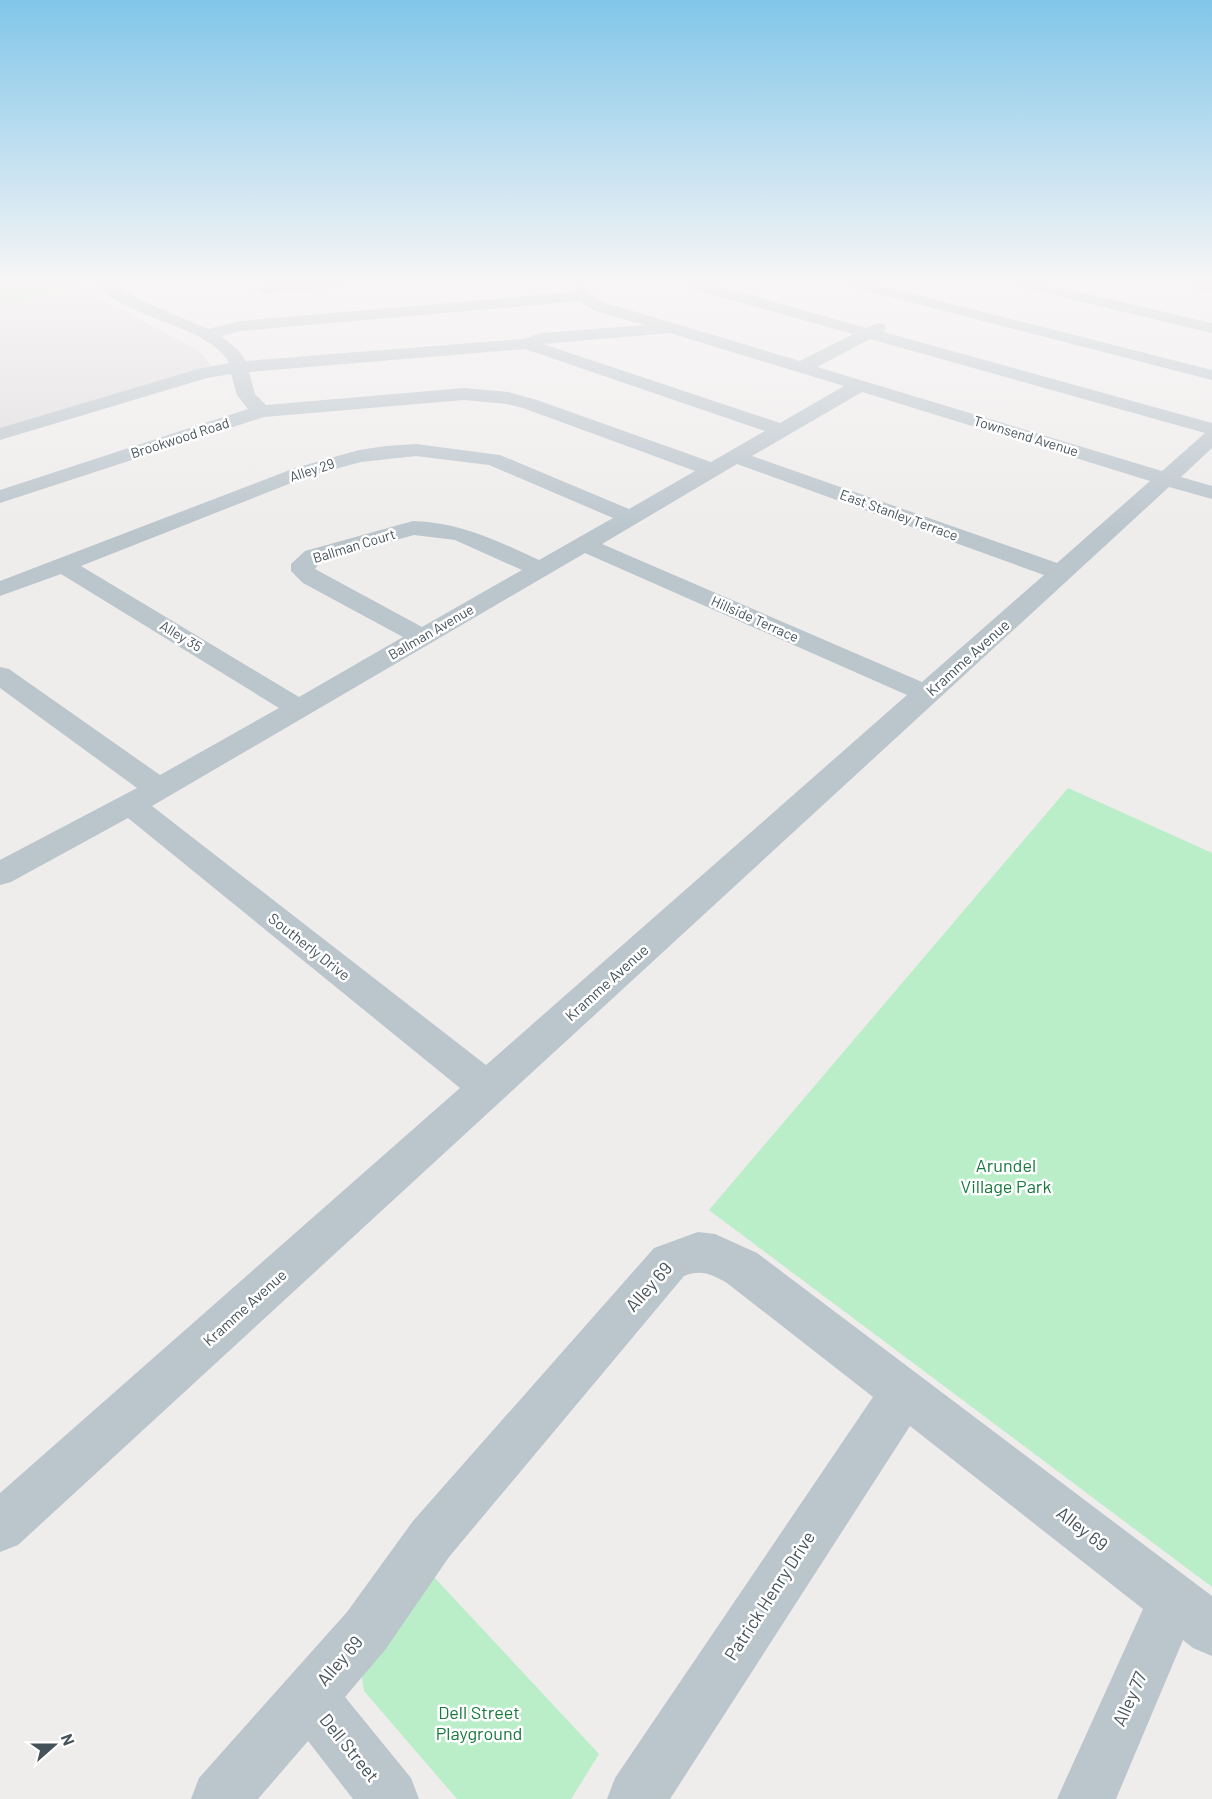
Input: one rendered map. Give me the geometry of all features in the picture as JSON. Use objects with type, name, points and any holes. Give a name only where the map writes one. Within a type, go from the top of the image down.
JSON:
[{"type":"street","points":[[0,434],[204,373],[264,365]]},
{"type":"street","points":[[587,365],[781,430]]},
{"type":"street","name":"Townsend Avenue","points":[[791,365],[1212,493]]},
{"type":"street","points":[[801,368],[807,365]]},
{"type":"street","points":[[982,365],[1212,429]]},
{"type":"street","points":[[1173,365],[1212,375]]},
{"type":"street","points":[[239,367],[244,391],[250,404],[262,411]]},
{"type":"street","name":"Ballman Avenue","points":[[0,874],[144,796],[860,385]]},
{"type":"street","name":"Brookwood Road","points":[[0,497],[262,411],[464,394],[498,397],[530,404],[712,470]]},
{"type":"street","name":"Kramme Avenue","points":[[0,1527],[1212,437]]},
{"type":"street","name":"Alley 29","points":[[0,589],[302,472],[359,456],[386,452],[416,450],[493,459],[630,517]]},
{"type":"street","name":"East Stanley Terrace","points":[[736,457],[1061,573]]},
{"type":"street","name":"Ballman Court","points":[[422,637],[311,579],[303,571],[303,564],[313,556],[413,528],[430,528],[461,534],[540,569]]},
{"type":"street","name":"Hillside Terrace","points":[[583,544],[928,694]]},
{"type":"street","name":"Alley 35","points":[[63,565],[298,708]]},
{"type":"street","name":"Southerly Drive","points":[[0,675],[489,1089]]},
{"type":"street","name":"Alley 69","points":[[220,1799],[366,1631],[431,1539],[669,1262],[690,1251],[718,1253],[742,1268],[1193,1614]]},
{"type":"street","name":"Patrick Henry Drive","points":[[636,1799],[904,1392]]},
{"type":"street","name":"Alley 77","points":[[1086,1799],[1193,1614]]},
{"type":"street","name":"Dell Street","points":[[309,1697],[390,1799]]},
{"type":"shaded area","points":[[0,365],[211,365],[213,367],[0,430]]},
{"type":"green space","name":"Arundel Village Park","points":[[1068,788],[1212,853],[1212,1587],[709,1210]]},
{"type":"green space","name":"Dell Street Playground","points":[[432,1575],[599,1754],[571,1799],[457,1799],[364,1691],[361,1671]]}]
